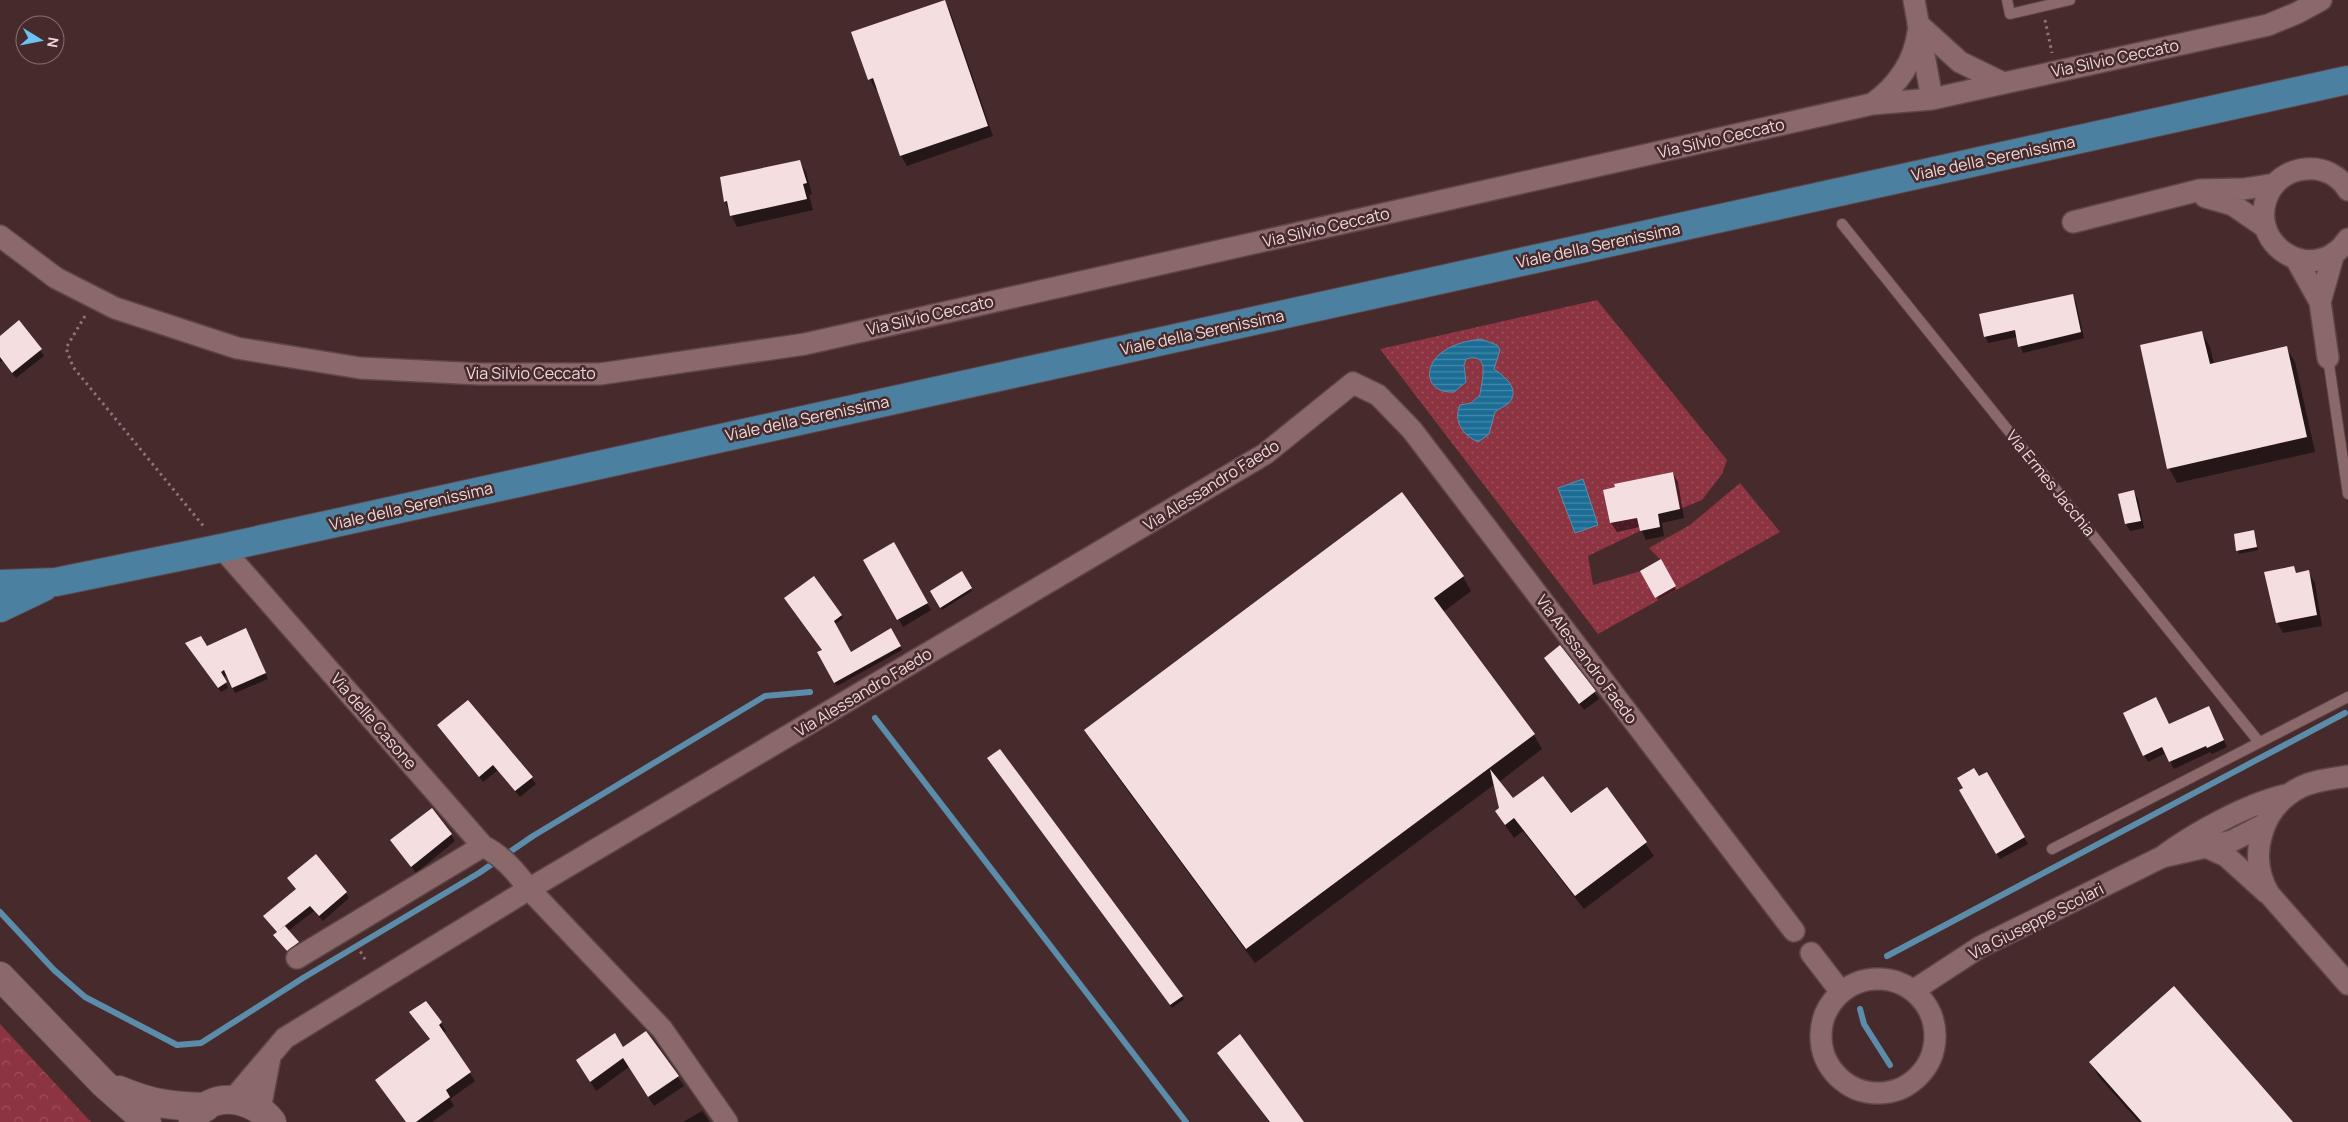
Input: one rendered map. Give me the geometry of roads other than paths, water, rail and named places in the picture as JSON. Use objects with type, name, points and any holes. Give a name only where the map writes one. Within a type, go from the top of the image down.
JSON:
[{"type":"main road","name":"Viale della Serenissima","points":[[0,584],[56,582],[222,548],[2348,80]]},
{"type":"main road","name":"Viale della Serenissima","points":[[0,608],[56,582]]},
{"type":"street","points":[[1914,0],[1932,99]]},
{"type":"street","name":"Via Silvio Ceccato","points":[[0,236],[56,278],[115,308],[237,348],[360,368],[480,374],[600,374],[805,344],[1872,104],[1932,99],[2268,25],[2297,14],[2321,0]]},
{"type":"street","points":[[1918,24],[1960,62],[2003,83]]},
{"type":"street","points":[[1872,104],[1888,92],[1901,78],[1913,53],[1918,24]]},
{"type":"street","points":[[2341,246],[2316,260],[2296,259],[2282,252],[2272,241],[2265,227],[2263,212],[2267,197],[2275,184],[2285,175],[2297,170],[2322,170],[2348,162]]},
{"type":"street","points":[[2322,170],[2335,176],[2348,190]]},
{"type":"street","points":[[2073,222],[2210,188],[2244,189],[2275,184]]},
{"type":"street","points":[[2172,198],[2209,198],[2233,204],[2250,214],[2265,227]]},
{"type":"street","points":[[2320,302],[2341,246]]},
{"type":"street","points":[[2296,259],[2320,302],[2328,358]]},
{"type":"street","name":"Via Alessandro Faedo","points":[[529,889],[1266,454],[1353,383],[1378,395],[1412,430],[1794,931]]},
{"type":"street","name":"Via delle Casone","points":[[222,548],[489,849],[515,871],[529,889],[662,1029],[727,1122]]},
{"type":"street","name":"Via Giuseppe Scolari","points":[[1914,990],[1980,947],[2162,857],[2183,841],[2208,828],[2267,799],[2288,794],[2311,783],[2348,776]]},
{"type":"street","name":"Via Giuseppe Scolari","points":[[2288,794],[2279,802],[2265,824],[2258,848],[2258,862],[2263,884],[2269,894],[2348,984]]},
{"type":"street","name":"Via Giuseppe Scolari","points":[[2162,857],[2232,841],[2265,824]]},
{"type":"street","points":[[2206,847],[2226,856],[2269,894]]},
{"type":"street","points":[[297,958],[489,849]]},
{"type":"street","points":[[233,1100],[285,1038],[529,889]]},
{"type":"street","points":[[1812,953],[1841,992]]},
{"type":"street","points":[[0,976],[104,1084],[147,1122]]},
{"type":"street","points":[[1884,978],[1900,982],[1914,990],[1925,1003],[1933,1018],[1936,1034],[1934,1051],[1928,1065],[1919,1077],[1904,1088],[1886,1094],[1868,1093],[1851,1088],[1836,1077],[1826,1061],[1821,1044],[1821,1026],[1827,1008],[1841,992],[1852,984],[1868,979],[1884,978]]},
{"type":"street","points":[[266,1116],[271,1055]]},
{"type":"street","points":[[104,1084],[139,1099],[199,1114],[219,1101],[233,1100],[246,1102],[266,1116]]},
{"type":"lane","points":[[2007,0],[2010,14],[2070,0]]},
{"type":"lane","name":"Via Ermes Jacchia","points":[[1842,224],[2260,742]]},
{"type":"lane","points":[[2328,358],[2348,494]]},
{"type":"lane","points":[[2052,848],[2348,697]]},
{"type":"water","points":[[1481,339],[1497,345],[1500,350],[1494,369],[1510,383],[1513,393],[1509,403],[1495,412],[1489,434],[1478,442],[1464,432],[1459,422],[1458,411],[1460,405],[1471,403],[1480,395],[1483,376],[1482,364],[1474,358],[1466,359],[1464,365],[1466,382],[1454,392],[1444,391],[1432,384],[1430,371],[1432,364],[1444,351],[1462,343]]},
{"type":"water","points":[[1583,479],[1598,525],[1575,533],[1558,488]]},
{"type":"waterway","points":[[0,912],[54,970],[85,997],[177,1045],[201,1043],[303,978],[479,873],[533,836],[765,696],[810,692]]},
{"type":"waterway","points":[[1887,956],[2345,713]]},
{"type":"waterway","points":[[875,718],[1186,1122]]},
{"type":"waterway","points":[[1860,1009],[1864,1024],[1890,1065]]}]
